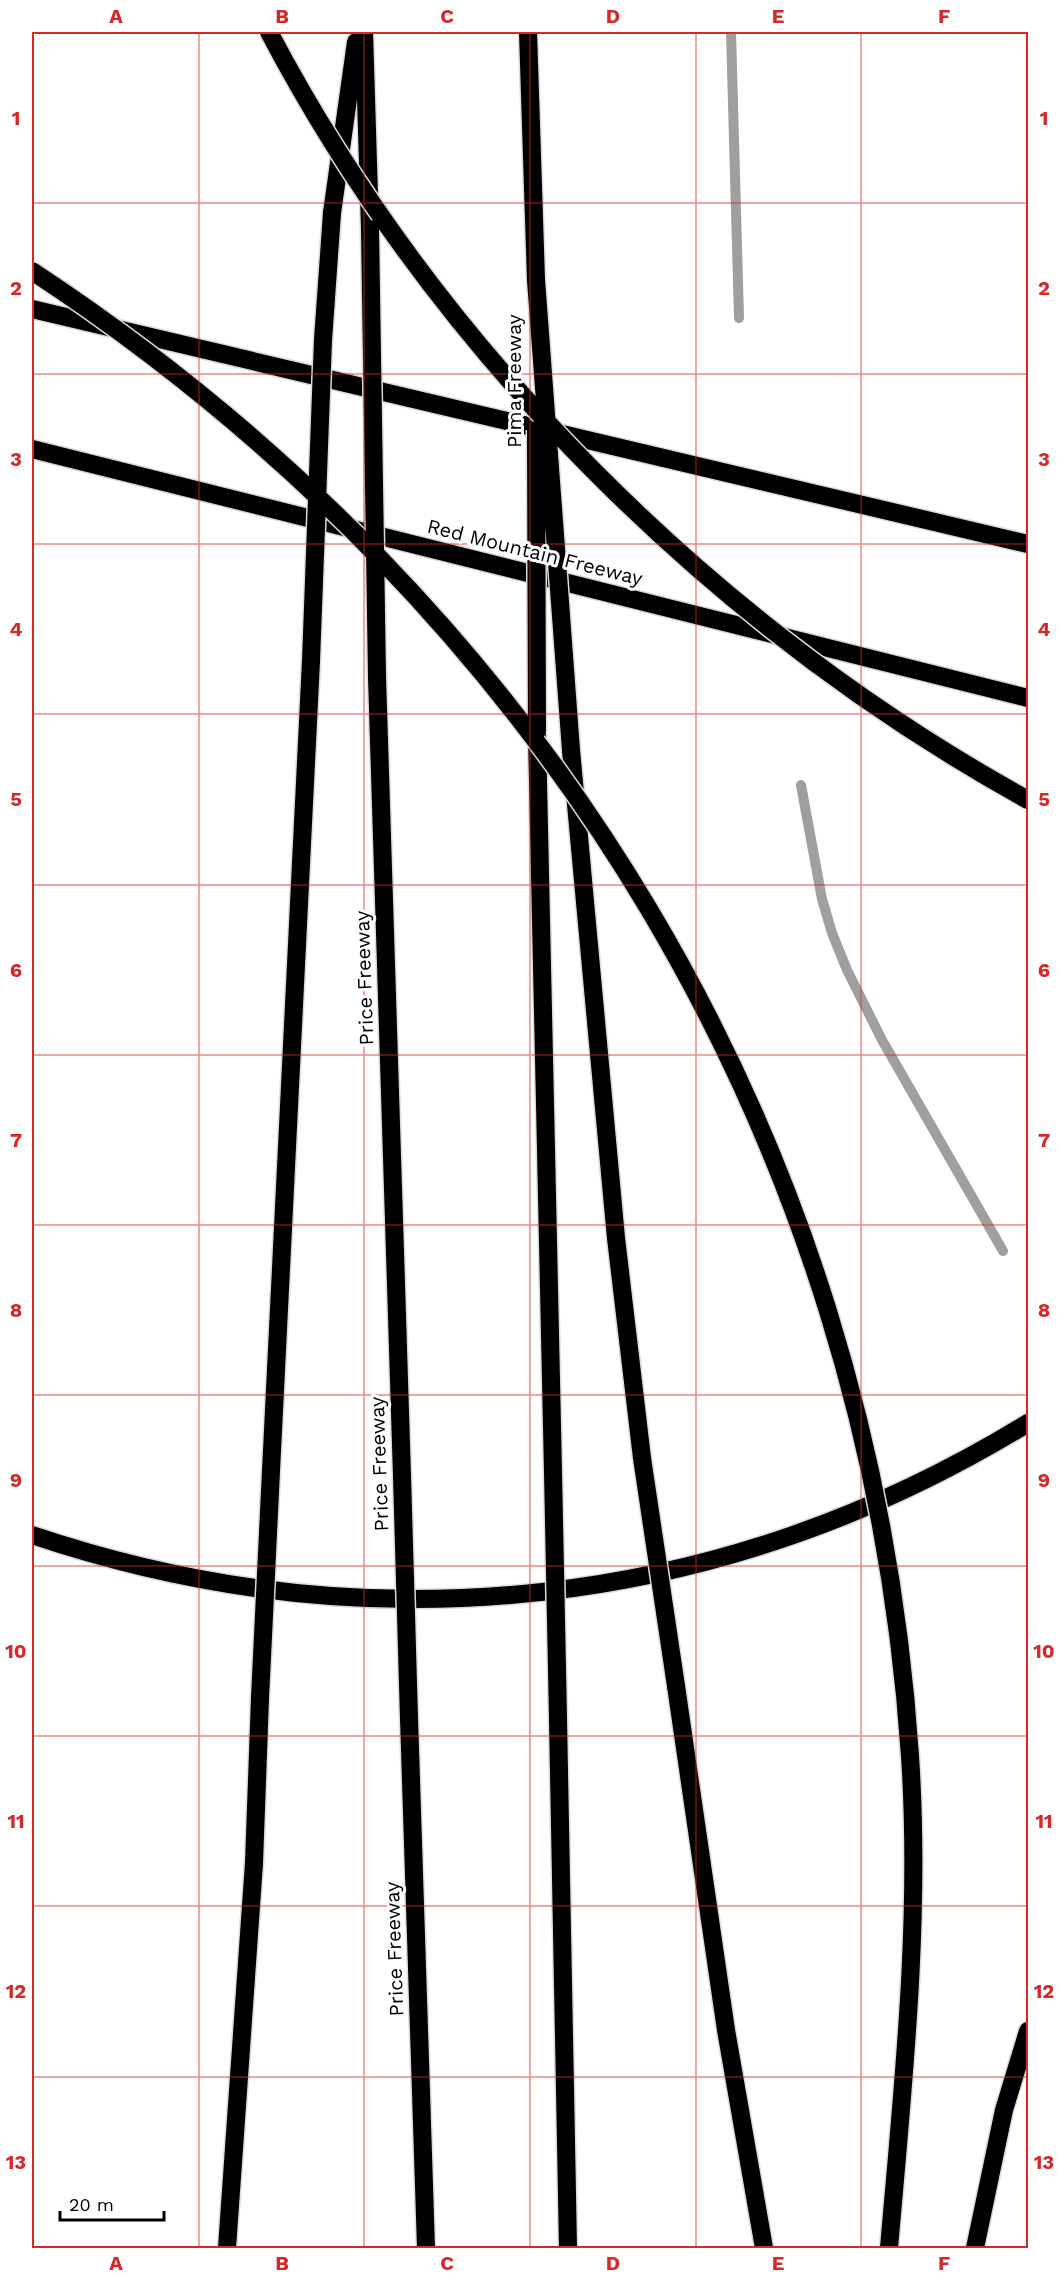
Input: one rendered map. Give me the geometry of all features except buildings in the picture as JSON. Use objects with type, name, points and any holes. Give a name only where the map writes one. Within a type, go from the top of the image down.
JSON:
[{"type":"highway","points":[[269,32],[350,168],[424,273],[504,374],[595,472],[696,567],[827,672],[917,734],[1029,800]]},
{"type":"highway","points":[[227,2248],[254,1863],[260,1698],[311,662],[323,340],[332,213],[357,32]]},
{"type":"highway","name":"Price Freeway","points":[[364,32],[370,229],[377,677],[426,2248]]},
{"type":"highway","name":"Pima Freeway","points":[[528,32],[536,280],[537,731],[567,2248]]},
{"type":"highway","points":[[32,271],[153,357],[260,444],[351,528],[479,667],[557,767],[627,871],[720,1036],[771,1149],[815,1268],[866,1447],[890,1571],[904,1685],[913,1821],[912,1936],[908,2020],[888,2248]]},
{"type":"highway","points":[[536,280],[571,750],[616,1238],[642,1458],[726,2030],[764,2248]]},
{"type":"highway","points":[[32,309],[1029,544]]},
{"type":"highway","name":"Red Mountain Freeway","points":[[32,449],[1029,698]]},
{"type":"highway","points":[[32,1535],[111,1560],[240,1586],[376,1599],[433,1600],[512,1596],[563,1590],[655,1574],[793,1536],[838,1519],[921,1482],[962,1462],[1029,1423]]},
{"type":"highway","points":[[975,2248],[1004,2110],[1029,2031]]},
{"type":"waterway","points":[[731,32],[739,318]]},
{"type":"waterway","points":[[801,785],[822,899],[832,933],[847,970],[882,1040],[1003,1251]]}]
